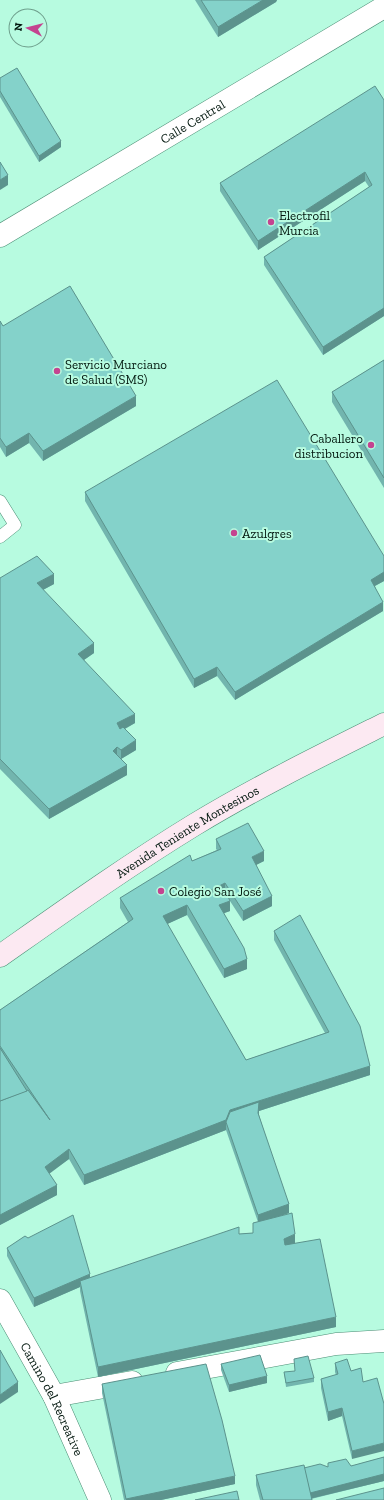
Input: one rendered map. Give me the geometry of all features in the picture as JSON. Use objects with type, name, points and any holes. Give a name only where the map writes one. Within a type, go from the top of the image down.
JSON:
[{"type":"main road","name":"Avenida Teniente Montesinos","points":[[0,956],[104,884],[195,825],[318,757],[384,724]]},
{"type":"street","name":"Calle Central","points":[[0,236],[384,7]]},
{"type":"street","name":"Camino del Recreative","points":[[0,1300],[54,1396],[100,1500]]},
{"type":"street","points":[[54,1396],[336,1344],[384,1341]]},
{"type":"lane","points":[[0,501],[15,525],[0,537]]},
{"type":"building","points":[[201,0],[263,0],[218,27]]},
{"type":"building","points":[[17,68],[61,141],[39,156],[0,91],[0,78]]},
{"type":"building","name":"Electrofil Murcia","points":[[375,86],[384,100],[384,308],[323,347],[264,257],[372,185],[365,172],[258,241],[220,183]]},
{"type":"building","points":[[0,162],[8,175],[0,180]]},
{"type":"building","name":"Servicio Murciano de Salud (SMS)","points":[[70,286],[136,396],[43,451],[29,433],[6,447],[0,438],[0,321],[3,326]]},
{"type":"building","name":"Caballero distribucion","points":[[384,360],[384,478],[332,392]]},
{"type":"building","name":"Azulgres","points":[[277,380],[384,556],[384,572],[371,580],[383,602],[235,692],[217,667],[194,679],[85,492]]},
{"type":"building","points":[[37,556],[54,574],[37,583],[94,643],[78,654],[135,714],[117,723],[120,729],[123,727],[136,740],[121,750],[117,747],[113,751],[127,765],[49,809],[0,759],[0,578]]},
{"type":"building","points":[[248,823],[264,851],[252,857],[272,896],[243,911],[225,883],[211,890],[214,895],[224,888],[230,901],[219,905],[244,948],[247,959],[224,969],[187,905],[163,916],[246,1060],[329,1032],[274,931],[300,915],[360,1026],[370,1066],[230,1110],[226,1120],[84,1175],[69,1149],[45,1167],[57,1185],[0,1215],[0,1101],[28,1090],[50,1120],[0,1046],[0,1010],[133,919],[120,898],[190,855],[192,861],[221,849],[216,839]]},
{"type":"building","points":[[0,1048],[27,1091],[0,1101]]},
{"type":"building","points":[[259,1102],[258,1113],[289,1204],[258,1215],[226,1122],[230,1112]]},
{"type":"building","points":[[292,1213],[295,1234],[284,1239],[285,1245],[320,1239],[336,1317],[98,1367],[80,1281],[239,1227],[239,1234],[253,1233],[253,1223]]},
{"type":"building","points":[[73,1215],[90,1274],[34,1298],[7,1248],[25,1236],[28,1238]]},
{"type":"building","points":[[0,1350],[18,1382],[0,1395]]},
{"type":"building","points":[[260,1355],[267,1376],[229,1385],[221,1364]]},
{"type":"building","points":[[308,1356],[314,1378],[286,1383],[284,1372],[295,1371],[294,1359]]},
{"type":"building","points":[[347,1359],[351,1371],[361,1368],[363,1382],[377,1378],[384,1404],[384,1443],[352,1451],[342,1408],[328,1412],[321,1379],[338,1374],[335,1363]]},
{"type":"building","points":[[206,1364],[222,1420],[235,1476],[126,1499],[102,1384]]},
{"type":"building","points":[[384,1457],[384,1474],[310,1493],[304,1468],[320,1464],[328,1467],[328,1463],[346,1459],[351,1466]]},
{"type":"building","points":[[304,1465],[312,1500],[263,1500],[256,1475]]},
{"type":"building","points":[[384,1488],[384,1500],[336,1500]]},
{"type":"building","points":[[237,1491],[239,1500],[195,1500]]},
{"type":"place","name":"Electrofil Murcia","points":[[271,222]]},
{"type":"place","name":"Servicio Murciano de Salud (SMS)","points":[[57,371]]},
{"type":"place","name":"Caballero distribucion","points":[[371,445]]},
{"type":"place","name":"Azulgres","points":[[234,533]]},
{"type":"place","name":"Colegio San José","points":[[161,891]]}]
